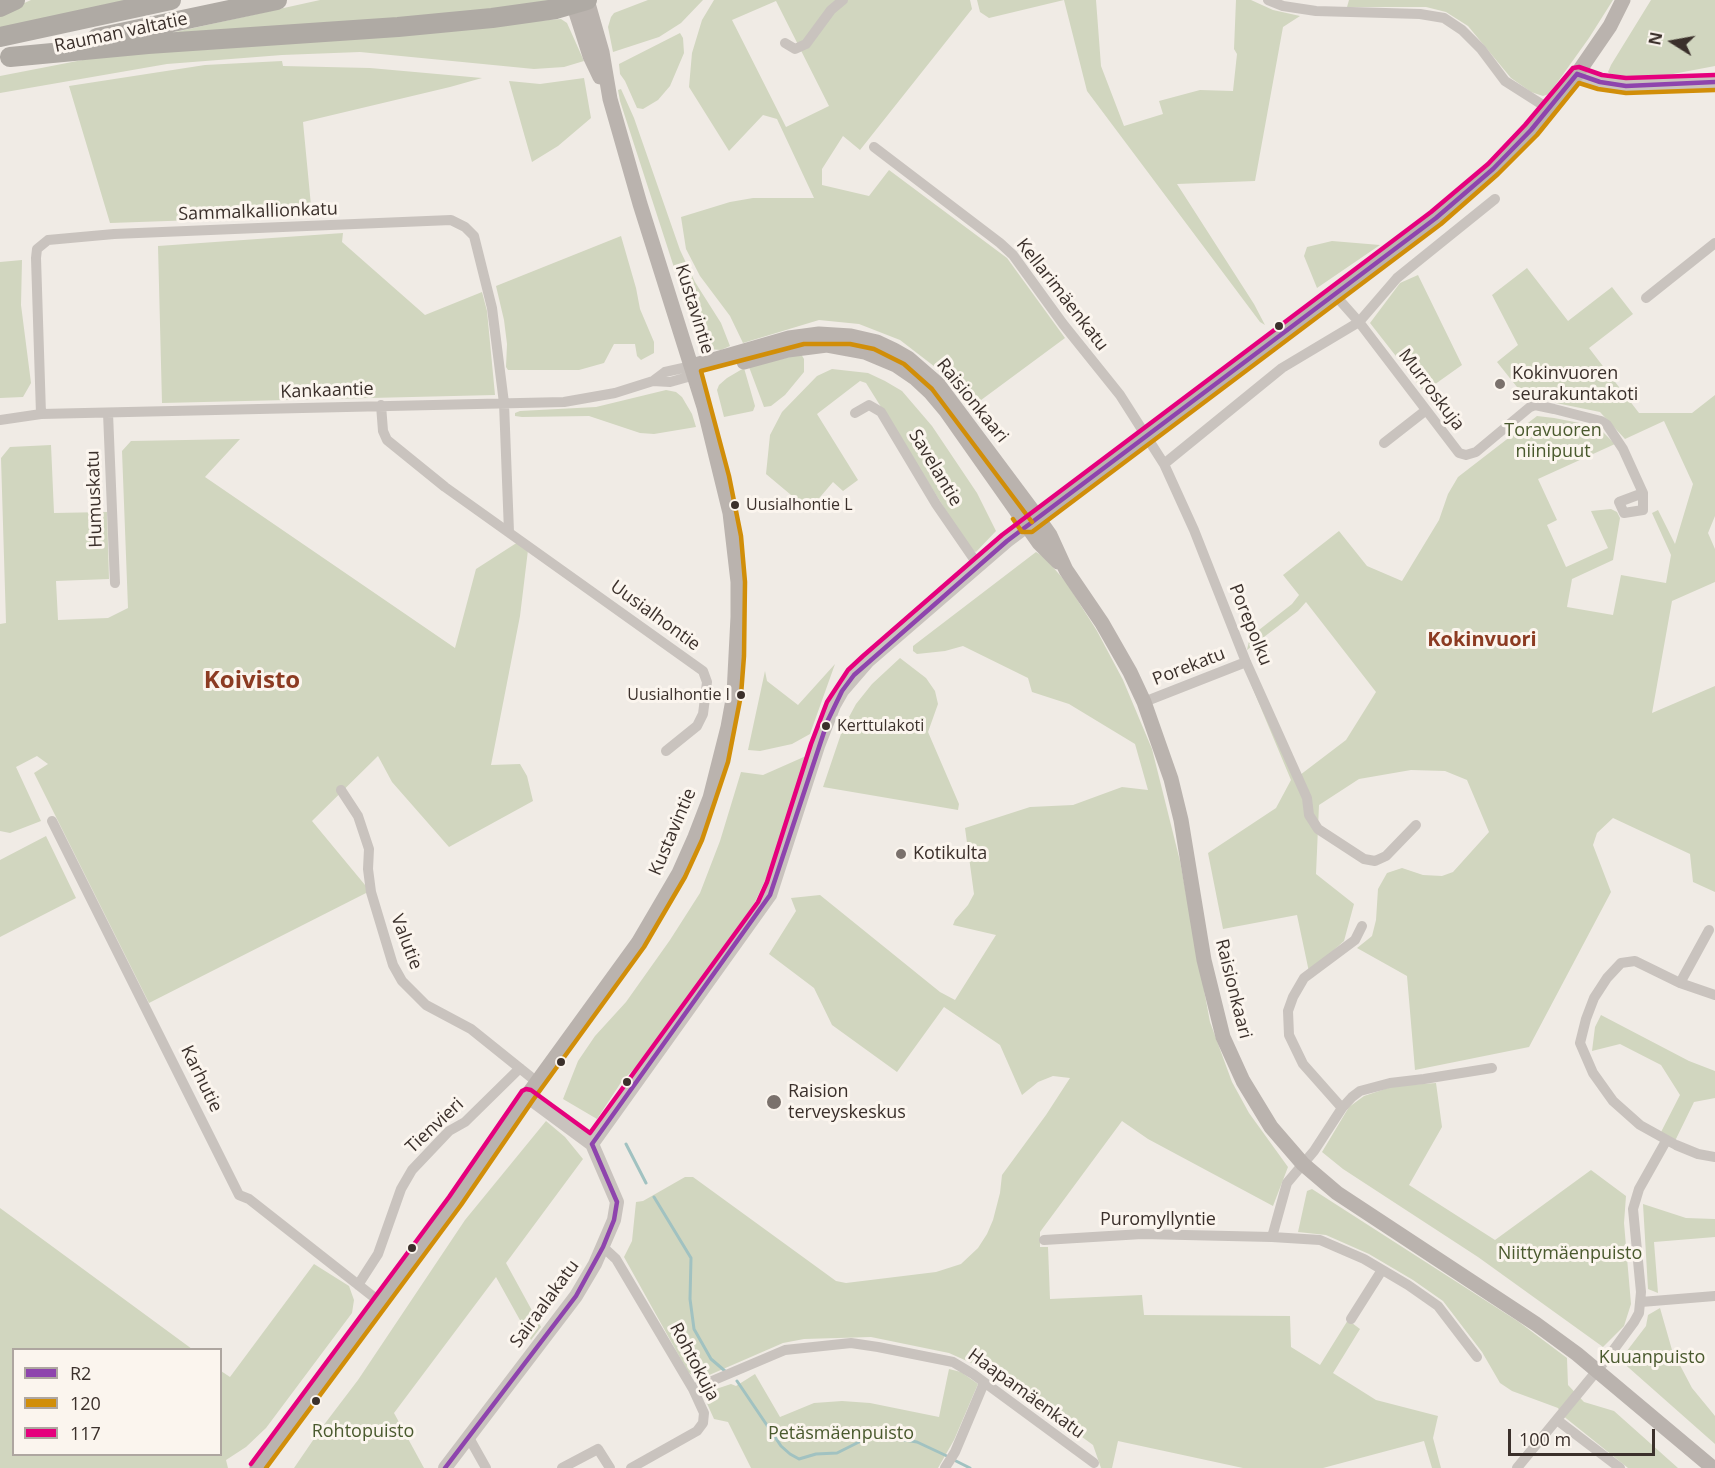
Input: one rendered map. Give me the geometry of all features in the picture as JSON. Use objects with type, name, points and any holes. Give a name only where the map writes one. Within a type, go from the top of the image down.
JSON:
[{"type":"highway","points":[[0,7],[15,0]]},
{"type":"highway","name":"Rauman valtatie","points":[[0,37],[171,0]]},
{"type":"highway","name":"Rauman valtatie","points":[[5,58],[277,0]]},
{"type":"highway","points":[[5,58],[159,43],[422,25],[492,18],[581,1]]},
{"type":"main road","points":[[1033,522],[1436,218],[1493,170],[1549,109],[1577,74],[1610,26],[1623,0]]},
{"type":"main road","name":"Kustavintie","points":[[257,1468],[455,1201],[527,1096],[638,943],[680,873],[710,798],[726,738],[734,694],[737,656],[738,582],[730,513],[704,407],[640,204],[610,99],[602,52],[581,1]]},
{"type":"main road","name":"Raisionkaari","points":[[693,370],[803,336],[851,336],[877,342],[908,358],[938,384],[1033,522],[1050,535],[1066,570],[1118,649],[1143,702],[1171,779],[1181,820],[1204,960],[1223,1038],[1243,1082],[1271,1127],[1303,1164],[1354,1205],[1536,1324],[1597,1370],[1713,1468]]},
{"type":"street","points":[[785,43],[795,49],[806,44],[831,10],[843,0]]},
{"type":"street","points":[[1268,0],[1283,6],[1316,11],[1420,14],[1444,18],[1462,30],[1481,49],[1505,81],[1549,109]]},
{"type":"street","points":[[1577,74],[1600,82],[1626,86],[1715,82]]},
{"type":"street","name":"Kellarimäenkatu","points":[[874,147],[1013,255],[1063,324],[1120,395],[1164,464]]},
{"type":"street","points":[[1164,464],[1282,368],[1359,322],[1397,278],[1495,199]]},
{"type":"street","name":"Sammalkallionkatu","points":[[41,414],[36,258],[37,249],[48,240],[125,234],[451,220],[465,227],[474,236],[492,308],[504,403]]},
{"type":"street","points":[[1646,298],[1715,243]]},
{"type":"street","name":"Murroskuja","points":[[1335,295],[1359,322],[1459,453],[1466,455],[1476,452],[1535,405],[1601,421],[1607,425],[1623,449],[1643,493]]},
{"type":"street","name":"Kankaantie","points":[[0,420],[41,414],[564,402],[591,399],[653,381],[670,382],[693,370]]},
{"type":"street","points":[[504,403],[509,532]]},
{"type":"street","name":"Uusialhontie","points":[[381,405],[383,431],[387,440],[445,486],[703,671],[707,682],[703,714],[697,726],[666,751]]},
{"type":"street","name":"Savelantie","points":[[855,412],[869,405],[880,411],[936,504],[978,565]]},
{"type":"street","points":[[1384,442],[1425,411]]},
{"type":"street","name":"Humuskatu","points":[[108,413],[115,583]]},
{"type":"street","name":"Porepolku","points":[[1164,464],[1194,530],[1246,662],[1307,798],[1309,815],[1318,829],[1364,859],[1375,861],[1386,856],[1416,825]]},
{"type":"street","points":[[527,1096],[592,1144],[770,895],[818,746],[842,691],[868,660],[978,565],[1033,522]]},
{"type":"street","name":"Porekatu","points":[[1143,702],[1246,662]]},
{"type":"street","name":"Valutie","points":[[342,790],[358,816],[369,849],[368,869],[371,892],[393,965],[402,981],[426,1005],[471,1029],[537,1082]]},
{"type":"street","name":"Karhutie","points":[[52,822],[239,1195],[249,1199],[380,1302]]},
{"type":"street","points":[[1342,1108],[1303,1064],[1289,1035],[1288,1011],[1304,978],[1355,940],[1362,926]]},
{"type":"street","points":[[1680,983],[1708,930]]},
{"type":"street","points":[[1715,996],[1680,983],[1635,961],[1621,963],[1607,978],[1594,998],[1580,1043],[1593,1073],[1613,1101],[1640,1125],[1666,1141],[1698,1154],[1715,1157]]},
{"type":"street","name":"Tienvieri","points":[[358,1285],[378,1254],[401,1189],[412,1170],[449,1131],[465,1122],[520,1068]]},
{"type":"street","points":[[1272,1237],[1287,1183],[1314,1151],[1342,1108],[1352,1097],[1372,1087],[1390,1083],[1492,1068]]},
{"type":"street","points":[[1516,1468],[1635,1322],[1641,1302],[1633,1209],[1639,1190],[1666,1141]]},
{"type":"street","name":"Sairaalakatu","points":[[445,1468],[576,1296],[603,1247],[614,1220],[617,1202],[592,1144]]},
{"type":"street","name":"Puromyllyntie","points":[[1044,1240],[1142,1234],[1320,1240],[1364,1259],[1438,1306],[1477,1356]]},
{"type":"street","name":"Rohtokuja","points":[[603,1247],[616,1259],[693,1389],[704,1413],[703,1423],[697,1431],[631,1468]]},
{"type":"street","points":[[1352,1319],[1382,1270]]},
{"type":"street","points":[[1641,1302],[1715,1296]]},
{"type":"street","name":"Haapamäenkatu","points":[[693,1389],[785,1350],[851,1343],[953,1362],[1094,1463]]},
{"type":"street","points":[[945,1468],[955,1452],[984,1383]]},
{"type":"street","points":[[1557,1420],[1620,1468]]},
{"type":"street","points":[[468,1436],[486,1468]]},
{"type":"street","points":[[562,1468],[598,1449],[610,1468]]},
{"type":"green space","points":[[31,0],[127,0],[0,28],[0,14]]},
{"type":"green space","points":[[320,0],[559,0],[492,11],[148,38]]},
{"type":"green space","points":[[648,0],[703,0],[681,23],[659,37],[613,52],[608,27],[611,17],[614,13]]},
{"type":"green space","points":[[714,0],[970,0],[972,9],[860,150],[843,136],[822,169],[822,185],[869,196],[889,170],[1007,258],[1065,338],[973,406],[939,370],[900,340],[859,324],[819,320],[743,343],[730,316],[700,276],[686,249],[681,217],[730,202],[753,198],[814,198],[777,119],[763,115],[729,151],[689,87],[692,53],[702,20]],"holes":[[[776,1],[829,106],[786,127],[732,20]]]},
{"type":"green space","points":[[977,0],[1064,0],[989,18],[980,12]]},
{"type":"green space","points":[[1064,0],[1096,0],[1101,66],[1124,126],[1163,114],[1159,101],[1200,90],[1233,91],[1237,54],[1234,49],[1236,0],[1251,0],[1273,10],[1300,16],[1283,27],[1255,181],[1177,184],[1265,325],[1260,322],[1087,91]]},
{"type":"green space","points":[[1349,0],[1613,0],[1549,94],[1543,96],[1531,92],[1511,78],[1468,26],[1446,12],[1426,7],[1347,7]]},
{"type":"green space","points":[[1651,0],[1715,0],[1715,66],[1636,81],[1608,72]]},
{"type":"green space","points":[[561,19],[567,23],[584,61],[564,67],[534,69],[360,52],[282,55],[167,64],[0,93],[0,76],[103,56]]},
{"type":"green space","points":[[680,33],[683,38],[684,53],[670,86],[658,100],[643,109],[637,108],[620,74],[619,64]]},
{"type":"green space","points":[[282,61],[283,66],[370,68],[482,78],[303,122],[312,216],[110,223],[69,86],[205,65]]},
{"type":"green space","points":[[584,78],[591,118],[558,146],[532,162],[509,81],[540,84]]},
{"type":"green space","points":[[621,89],[634,118],[680,250],[695,282],[721,323],[730,346],[721,350],[708,349],[702,344],[693,326],[620,101],[618,90]]},
{"type":"green space","points":[[343,233],[342,242],[425,315],[482,292],[487,311],[495,395],[162,403],[158,246]]},
{"type":"green space","points":[[621,236],[640,309],[654,342],[654,353],[641,360],[637,356],[635,344],[614,344],[604,363],[579,370],[508,370],[504,320],[496,286]]},
{"type":"green space","points":[[1332,241],[1380,245],[1317,288],[1304,256],[1307,247]]},
{"type":"green space","points":[[22,260],[21,305],[31,383],[23,397],[0,398],[0,262]]},
{"type":"green space","name":"Toravuoren niinipuut","points":[[1527,268],[1568,321],[1612,287],[1633,314],[1589,348],[1639,413],[1692,413],[1715,395],[1715,516],[1708,533],[1715,549],[1715,582],[1672,601],[1652,713],[1715,686],[1715,892],[1693,882],[1690,854],[1613,818],[1597,833],[1593,845],[1611,892],[1529,1047],[1415,1070],[1407,976],[1357,948],[1372,936],[1376,920],[1378,889],[1387,873],[1402,868],[1423,875],[1442,876],[1453,872],[1489,832],[1467,780],[1445,771],[1411,770],[1359,779],[1319,805],[1316,874],[1354,904],[1344,941],[1309,972],[1297,915],[1223,929],[1208,853],[1276,808],[1291,780],[1250,682],[1300,775],[1346,740],[1376,692],[1306,602],[1298,611],[1247,650],[1250,637],[1292,604],[1299,595],[1283,575],[1339,531],[1367,566],[1402,581],[1439,520],[1448,494],[1458,477],[1537,416],[1554,418],[1590,425],[1601,430],[1615,444],[1538,479],[1557,520],[1547,525],[1566,567],[1608,548],[1591,511],[1611,509],[1617,512],[1620,518],[1613,560],[1572,579],[1567,607],[1613,615],[1621,575],[1666,583],[1671,555],[1652,513],[1658,510],[1675,544],[1693,484],[1664,421],[1625,439],[1600,412],[1551,402],[1532,392],[1525,397],[1497,362],[1518,345],[1492,295]]},
{"type":"green space","points":[[1418,275],[1462,365],[1424,392],[1370,323],[1400,283]]},
{"type":"green space","points":[[801,354],[804,359],[804,372],[785,395],[771,406],[764,407],[749,367]]},
{"type":"green space","points":[[744,368],[755,406],[753,411],[724,417],[717,390],[719,385]]},
{"type":"green space","points":[[832,369],[868,373],[885,381],[902,391],[932,426],[977,493],[996,531],[976,552],[970,549],[866,383],[860,381],[817,414],[858,480],[843,491],[833,482],[809,510],[766,474],[770,435],[782,412],[817,376]]},
{"type":"green space","points":[[666,390],[676,392],[682,397],[692,414],[696,427],[654,434],[640,433],[589,416],[515,416],[515,413],[520,411],[596,407]]},
{"type":"green space","points":[[240,439],[205,477],[455,648],[476,569],[518,542],[528,550],[520,616],[491,765],[520,764],[527,776],[533,801],[449,847],[392,782],[378,756],[312,821],[370,891],[149,1003],[34,773],[48,764],[37,756],[16,767],[41,821],[10,833],[0,831],[0,624],[6,623],[1,458],[10,447],[51,445],[54,513],[107,512],[109,579],[56,581],[58,620],[108,618],[128,608],[122,451],[131,441]]},
{"type":"green space","points":[[1036,552],[1044,557],[1066,582],[1097,631],[1123,680],[1152,749],[1180,861],[1210,1022],[1232,1082],[1249,1113],[1288,1167],[1273,1206],[1148,1139],[1122,1121],[1040,1232],[1040,1247],[1048,1247],[1050,1299],[1142,1295],[1144,1315],[1290,1316],[1291,1347],[1320,1365],[1348,1320],[1360,1329],[1333,1373],[1376,1400],[1438,1416],[1433,1438],[1441,1468],[1432,1468],[1424,1441],[1323,1468],[1243,1468],[1118,1441],[1112,1468],[1101,1468],[1093,1445],[996,1374],[949,1353],[871,1337],[804,1339],[783,1343],[707,1376],[693,1376],[688,1372],[624,1257],[632,1241],[636,1202],[643,1201],[685,1177],[693,1177],[836,1281],[846,1283],[936,1272],[961,1264],[978,1248],[987,1234],[1000,1193],[1002,1175],[1070,1078],[1053,1076],[1038,1082],[1022,1095],[1000,1045],[944,1007],[897,1072],[832,1025],[814,988],[769,954],[796,911],[791,898],[820,895],[940,992],[955,1000],[996,935],[953,925],[974,894],[965,828],[1030,807],[1073,805],[1122,787],[1148,790],[1135,744],[1069,704],[1032,692],[1028,678],[963,646],[945,651],[917,654],[913,651],[913,646]]},
{"type":"green space","points":[[900,658],[926,678],[935,691],[938,704],[928,732],[959,804],[958,810],[823,787],[843,728],[856,704],[872,684]]},
{"type":"green space","points":[[835,664],[810,734],[792,744],[760,751],[748,750],[765,671],[767,681],[798,705]]},
{"type":"green space","points":[[806,756],[797,793],[768,874],[755,902],[654,1049],[622,1081],[597,1119],[563,1099],[578,1061],[595,1036],[626,1002],[700,893],[720,841],[741,772],[763,775]]},
{"type":"green space","points":[[46,836],[76,898],[0,937],[0,860]]},
{"type":"green space","points":[[1601,1015],[1689,1061],[1715,1071],[1715,1098],[1694,1102],[1675,1141],[1660,1134],[1680,1095],[1661,1065],[1620,1044],[1592,1051],[1595,1027]]},
{"type":"green space","name":"Niittymäenpuisto","points":[[1436,1083],[1442,1127],[1409,1185],[1495,1240],[1591,1170],[1626,1196],[1624,1223],[1631,1304],[1624,1326],[1603,1347],[1478,1257],[1343,1169],[1322,1152],[1349,1107],[1364,1096],[1394,1086]]},
{"type":"green space","name":"Rohtopuisto","points":[[546,1121],[565,1137],[583,1159],[506,1263],[541,1327],[531,1340],[496,1277],[394,1413],[424,1468],[294,1468],[358,1380],[465,1220]]},
{"type":"green space","points":[[1312,1189],[1519,1322],[1567,1358],[1568,1385],[1584,1402],[1614,1411],[1678,1468],[1628,1468],[1562,1415],[1558,1408],[1512,1391],[1500,1383],[1482,1352],[1443,1301],[1369,1254],[1326,1235],[1298,1232],[1307,1191]]},
{"type":"green space","name":"Kuuanpuisto","points":[[1643,1204],[1686,1218],[1715,1219],[1715,1237],[1654,1242],[1658,1293],[1648,1289]]},
{"type":"green space","points":[[0,1208],[191,1348],[12,1348],[12,1456],[222,1456],[222,1372],[230,1377],[314,1264],[349,1286],[354,1300],[352,1313],[266,1428],[246,1447],[226,1460],[228,1468],[0,1468]]},
{"type":"green space","name":"Kuuanpuisto","points":[[1660,1308],[1672,1350],[1692,1388],[1715,1416],[1715,1444],[1620,1360],[1646,1326],[1648,1315]]},
{"type":"green space","name":"Petäsmäenpuisto","points":[[949,1369],[961,1372],[978,1384],[954,1440],[938,1468],[751,1468],[728,1422],[714,1419],[705,1399],[707,1392],[731,1384],[736,1386],[755,1374],[780,1417],[814,1403],[842,1401],[870,1403],[939,1417]]},
{"type":"waterway","points":[[626,1144],[646,1183]]},
{"type":"waterway","points":[[654,1197],[691,1258],[690,1299],[694,1329],[711,1359],[725,1371]]},
{"type":"waterway","points":[[737,1381],[781,1446],[799,1459],[816,1454],[837,1453],[869,1437],[881,1436],[917,1442],[949,1457]]},
{"type":"waterway","points":[[954,1460],[970,1468]]},
{"type":"transit line","name":"117","points":[[251,1464],[449,1197],[522,1091],[531,1090],[590,1133],[758,902],[767,882],[811,744],[827,702],[848,670],[1002,535],[1431,212],[1488,164],[1525,125],[1573,68],[1579,67],[1602,75],[1626,78],[1715,75]]},
{"type":"transit line","name":"R2","points":[[1577,74],[1600,82],[1626,86],[1715,82]]},
{"type":"transit line","name":"R2","points":[[592,1144],[770,895],[828,720],[842,691],[854,675],[1007,541],[1436,218],[1493,169],[1531,130],[1577,74]]},
{"type":"transit line","name":"120","points":[[1013,519],[1022,532],[1032,532],[1441,224],[1498,174],[1537,135],[1579,83],[1598,89],[1626,93],[1715,90]]},
{"type":"transit line","name":"120","points":[[266,1468],[461,1205],[533,1100],[644,947],[685,877],[702,840],[728,762],[741,695],[745,582],[741,536],[729,476],[701,371],[804,344],[850,344],[874,349],[904,364],[932,389],[1032,522]]},
{"type":"transit line","name":"R2","points":[[445,1468],[576,1296],[603,1247],[614,1220],[617,1202],[592,1144]]},
{"type":"place","name":"Kokinvuoren seurakuntakoti","points":[[1500,384]]},
{"type":"place","name":"Uusialhontie L","points":[[735,505]]},
{"type":"place","name":"Uusialhontie I","points":[[741,695]]},
{"type":"place","name":"Kerttulakoti","points":[[826,726]]},
{"type":"place","name":"Kotikulta","points":[[901,854]]},
{"type":"place","name":"Raision terveyskeskus","points":[[774,1102]]},
{"type":"district","name":"Kokinvuori","points":[[1482,640]]},
{"type":"district","name":"Koivisto","points":[[252,681]]}]
